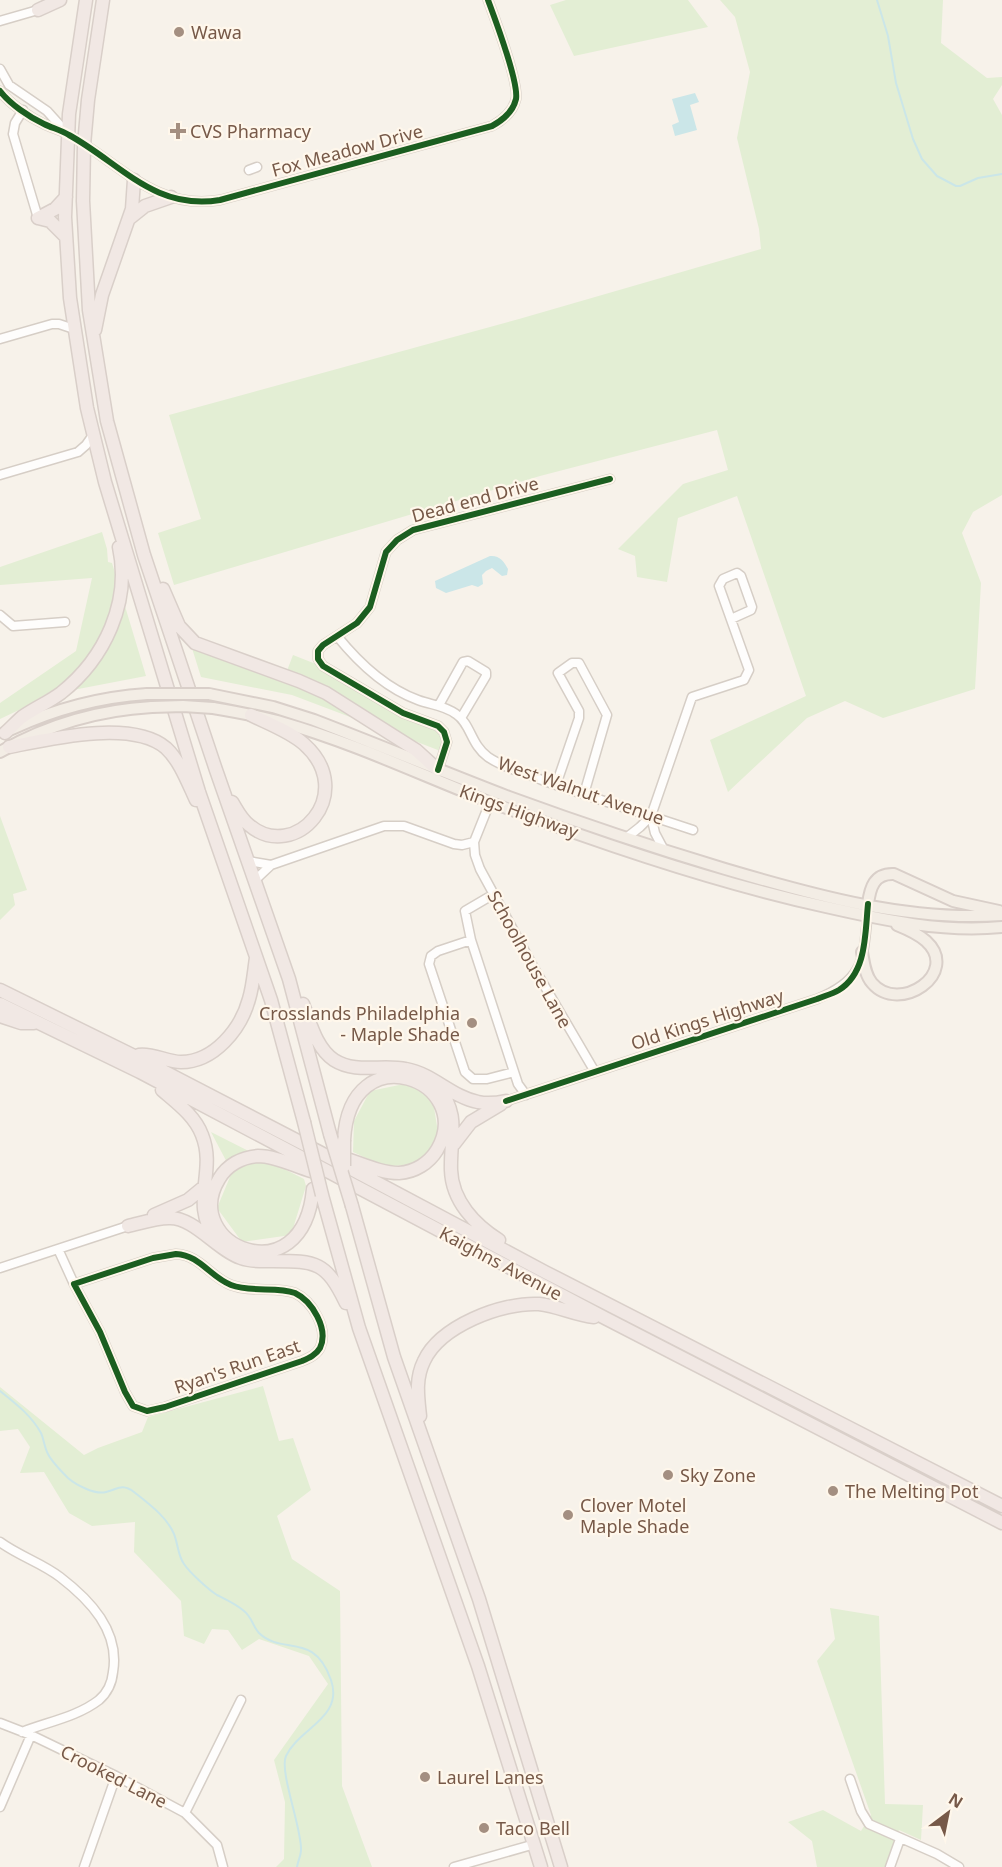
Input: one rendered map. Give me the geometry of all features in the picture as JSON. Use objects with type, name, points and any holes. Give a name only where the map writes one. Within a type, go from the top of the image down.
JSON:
[{"type":"highway","points":[[38,10],[60,0]]},
{"type":"highway","points":[[86,0],[72,88],[68,134],[66,237],[74,329],[93,435],[105,482],[215,840],[256,956],[286,1053],[303,1122],[318,1157],[317,1192],[359,1328],[478,1666],[542,1867]]},
{"type":"highway","points":[[103,0],[91,70],[84,145],[84,245],[93,343],[107,421],[144,555],[289,979],[381,1312],[421,1435],[479,1599],[561,1867]]},
{"type":"highway","points":[[93,343],[102,295],[134,200],[134,180]]},
{"type":"highway","points":[[38,218],[56,209],[66,197]]},
{"type":"highway","points":[[129,219],[145,206],[171,197]]},
{"type":"highway","points":[[38,218],[50,221],[66,237]]},
{"type":"highway","points":[[3,734],[22,717],[56,697],[78,678],[98,651],[116,616],[122,593],[122,568],[107,505],[105,482]]},
{"type":"highway","points":[[138,530],[175,619],[190,640],[326,693],[416,750],[438,770]]},
{"type":"highway","points":[[216,770],[243,819],[258,831],[270,835],[291,833],[308,824],[317,815],[325,798],[326,784],[316,757],[290,734],[251,715]]},
{"type":"highway","points":[[4,749],[85,734],[122,734],[157,743],[168,750],[177,762],[215,840]]},
{"type":"highway","points":[[134,1056],[146,1054],[165,1060],[186,1062],[217,1048],[233,1032],[247,1008],[256,956]]},
{"type":"highway","points":[[289,979],[300,996],[320,1045],[331,1058],[355,1068],[408,1070],[432,1079],[473,1101],[489,1104],[506,1101]]},
{"type":"highway","name":"Kaighns Avenue","points":[[0,990],[134,1056],[318,1157],[1002,1506]]},
{"type":"highway","name":"Kaighns Avenue","points":[[0,1004],[140,1072],[329,1174],[1002,1523]]},
{"type":"highway","points":[[0,1017],[21,1023],[39,1023]]},
{"type":"highway","points":[[140,1072],[182,1107],[198,1128],[206,1149],[203,1205],[206,1221],[222,1247]]},
{"type":"highway","points":[[318,1157],[351,1159],[393,1172],[406,1172],[417,1168],[430,1159],[440,1144],[444,1124],[441,1106],[429,1090],[413,1079],[392,1077],[379,1079],[368,1086],[354,1101],[346,1120],[344,1140],[345,1159],[343,1173]]},
{"type":"highway","points":[[432,1079],[450,1107],[454,1122],[452,1178],[462,1205],[484,1230],[534,1266]]},
{"type":"highway","points":[[454,1145],[471,1122],[506,1101]]},
{"type":"highway","points":[[317,1192],[303,1227],[290,1242],[271,1251],[252,1252],[233,1244],[223,1234],[214,1217],[212,1198],[219,1179],[231,1165],[243,1159],[264,1157],[329,1174]]},
{"type":"highway","points":[[128,1226],[183,1203],[205,1186]]},
{"type":"highway","points":[[128,1226],[167,1218],[178,1219],[189,1224],[233,1255],[246,1260],[304,1262],[321,1268],[335,1281],[359,1328]]},
{"type":"highway","points":[[421,1435],[417,1387],[419,1373],[430,1350],[451,1331],[496,1311],[528,1304],[552,1306],[583,1316],[605,1318]]},
{"type":"main road","name":"Kings Highway","points":[[3,734],[45,715],[85,703],[147,693],[209,694],[260,704],[307,718],[438,770],[626,838],[777,884],[868,904],[937,915],[975,916],[1002,913]]},
{"type":"main road","name":"Kings Highway","points":[[4,749],[41,731],[77,719],[121,710],[183,706],[213,708],[251,715],[282,722],[323,736],[490,802],[688,869],[795,900],[867,916]]},
{"type":"main road","points":[[868,904],[870,889],[875,881],[883,875],[894,874],[952,901],[1002,913]]},
{"type":"main road","points":[[867,916],[952,927],[1002,927]]},
{"type":"main road","points":[[862,952],[870,981],[885,992],[899,994],[912,992],[931,979],[936,961],[930,946],[915,934],[886,919]]},
{"type":"street","name":"Fox Meadow Drive","points":[[68,134],[153,191],[194,202],[220,200],[492,126],[501,121],[514,106],[517,91],[488,0]]},
{"type":"street","points":[[0,21],[38,10]]},
{"type":"street","points":[[0,69],[9,85],[47,111],[68,134]]},
{"type":"street","points":[[0,91],[41,123],[68,134]]},
{"type":"street","points":[[23,111],[13,131],[38,218]]},
{"type":"street","points":[[0,339],[52,324],[74,329]]},
{"type":"street","points":[[0,476],[78,452],[86,446],[93,435]]},
{"type":"street","name":"Dead end Drive","points":[[438,770],[447,742],[444,732],[438,726],[402,713],[323,666],[318,659],[318,651],[323,645],[357,623],[370,607],[386,552],[397,540],[413,530],[610,479]]},
{"type":"street","points":[[664,850],[652,826],[651,816],[692,697],[744,680],[749,670],[719,586],[723,579],[737,573],[741,576],[752,607],[751,610],[731,619]]},
{"type":"street","points":[[0,615],[13,626],[65,622]]},
{"type":"street","points":[[337,636],[369,670],[385,682],[417,700],[439,705],[461,718],[486,676],[486,672],[468,660],[463,662],[439,705]]},
{"type":"street","points":[[556,785],[579,718],[579,711],[558,673],[572,663],[579,663],[607,715],[584,794]]},
{"type":"street","name":"West Walnut Avenue","points":[[461,718],[474,743],[498,764],[693,830]]},
{"type":"street","points":[[248,861],[271,864],[394,825],[414,829],[454,844],[474,842],[490,802]]},
{"type":"street","points":[[626,838],[651,816]]},
{"type":"street","name":"Schoolhouse Lane","points":[[474,842],[475,855],[494,894],[595,1072]]},
{"type":"street","points":[[255,880],[271,864]]},
{"type":"street","points":[[494,894],[465,911],[471,940],[514,1072],[518,1084],[526,1095]]},
{"type":"street","name":"Old Kings Highway","points":[[506,1101],[833,993],[853,976],[862,952],[868,904]]},
{"type":"street","points":[[471,940],[438,951],[431,956],[429,964],[465,1072],[473,1079],[487,1079],[514,1072]]},
{"type":"street","points":[[0,1269],[128,1226]]},
{"type":"street","name":"Ryan's Run East","points":[[58,1249],[74,1284],[106,1345],[129,1400],[139,1410],[147,1411],[165,1407],[302,1361],[315,1354],[322,1343],[318,1320],[311,1306],[298,1295],[281,1291],[251,1290],[230,1284],[186,1254],[153,1258],[74,1284]]},
{"type":"street","points":[[0,1542],[58,1575],[92,1606],[110,1634],[115,1660],[112,1683],[101,1698],[83,1711],[26,1733],[0,1807]]},
{"type":"street","points":[[185,1813],[242,1700]]},
{"type":"street","name":"Crooked Lane","points":[[0,1723],[116,1776],[185,1813],[217,1845],[223,1867]]},
{"type":"street","points":[[84,1867],[116,1776]]},
{"type":"street","points":[[850,1779],[861,1811],[869,1824],[937,1854],[959,1867]]},
{"type":"street","points":[[890,1867],[900,1839]]},
{"type":"street","points":[[454,1867],[535,1844]]},
{"type":"green space","points":[[566,0],[688,0],[708,27],[574,56],[550,5]]},
{"type":"green space","points":[[720,0],[943,0],[941,43],[987,78],[1002,77],[1002,85],[993,99],[1002,115],[1002,495],[973,512],[962,533],[981,583],[975,689],[883,718],[845,701],[807,718],[728,792],[710,740],[806,696],[737,496],[678,518],[667,582],[637,577],[635,556],[618,549],[683,484],[728,470],[717,430],[540,476],[174,585],[158,533],[201,519],[169,415],[519,319],[761,249],[759,229],[737,138],[750,72],[735,17]]},
{"type":"green space","points":[[102,532],[108,562],[112,563],[146,676],[73,690],[63,684],[0,719],[0,703],[76,651],[92,578],[0,585],[0,567]]},
{"type":"green space","points":[[191,645],[285,676],[293,655],[326,668],[440,726],[447,743],[443,752],[412,740],[391,727],[387,731],[292,695],[201,677]]},
{"type":"green space","points":[[0,816],[27,890],[13,894],[15,905],[0,920]]},
{"type":"green space","points":[[409,1083],[433,1101],[439,1139],[419,1163],[386,1167],[353,1152],[354,1121],[370,1091]]},
{"type":"green space","points":[[211,1132],[304,1179],[306,1186],[291,1235],[242,1242],[217,1208],[232,1172]]},
{"type":"green space","points":[[263,1386],[279,1441],[293,1438],[311,1490],[277,1516],[292,1559],[340,1591],[342,1786],[372,1867],[276,1867],[284,1859],[285,1802],[274,1760],[328,1684],[309,1656],[259,1639],[242,1650],[228,1630],[212,1629],[204,1644],[184,1636],[181,1601],[134,1552],[135,1522],[92,1526],[69,1513],[44,1472],[20,1473],[30,1447],[18,1429],[0,1431],[0,1387],[84,1455],[142,1432],[148,1417]]},
{"type":"green space","points":[[830,1608],[879,1616],[885,1804],[923,1805],[921,1840],[899,1830],[885,1867],[817,1867],[812,1841],[788,1822],[823,1810],[861,1831],[871,1815],[817,1661],[835,1639]]},
{"type":"water","points":[[695,93],[699,102],[690,105],[697,130],[675,136],[672,125],[679,122],[672,99]]},
{"type":"water","points":[[490,556],[496,556],[503,561],[508,569],[507,575],[502,576],[492,568],[482,575],[483,584],[478,587],[472,585],[446,593],[436,588],[435,581]]},
{"type":"waterway","points":[[877,0],[888,36],[896,83],[913,139],[922,159],[937,176],[956,186],[978,178],[1002,174]]},
{"type":"waterway","points":[[0,1391],[32,1421],[41,1433],[50,1457],[68,1478],[91,1491],[102,1493],[123,1487],[130,1489],[167,1522],[174,1534],[182,1561],[200,1581],[217,1595],[244,1611],[259,1633],[268,1640],[307,1650],[316,1655],[324,1665],[331,1680],[333,1693],[331,1704],[318,1722],[292,1746],[285,1763],[300,1841],[301,1852],[297,1867]]},
{"type":"cycle path","points":[[0,91],[26,114],[69,135],[157,192],[197,202],[220,200],[492,126],[500,121],[513,108],[516,91],[506,50],[488,0]]},
{"type":"cycle path","points":[[438,770],[447,742],[444,732],[438,726],[403,713],[323,666],[318,659],[318,651],[323,645],[357,623],[370,607],[386,552],[397,540],[413,530],[610,479]]},
{"type":"cycle path","points":[[506,1101],[839,990],[848,983],[860,963],[868,904]]},
{"type":"cycle path","points":[[176,1254],[192,1258],[231,1285],[247,1289],[295,1293],[313,1309],[321,1324],[320,1348],[302,1361],[165,1407],[147,1411],[133,1406],[100,1332],[74,1284],[153,1258],[176,1254]]},
{"type":"place","name":"Wawa","points":[[179,32]]},
{"type":"place","name":"CVS Pharmacy","points":[[178,131]]},
{"type":"place","name":"Crosslands Philadelphia - Maple Shade","points":[[472,1023]]},
{"type":"place","name":"Sky Zone","points":[[668,1475]]},
{"type":"place","name":"The Melting Pot","points":[[833,1491]]},
{"type":"place","name":"Clover Motel Maple Shade","points":[[568,1515]]},
{"type":"place","name":"Laurel Lanes","points":[[425,1777]]},
{"type":"place","name":"Taco Bell","points":[[484,1828]]}]
